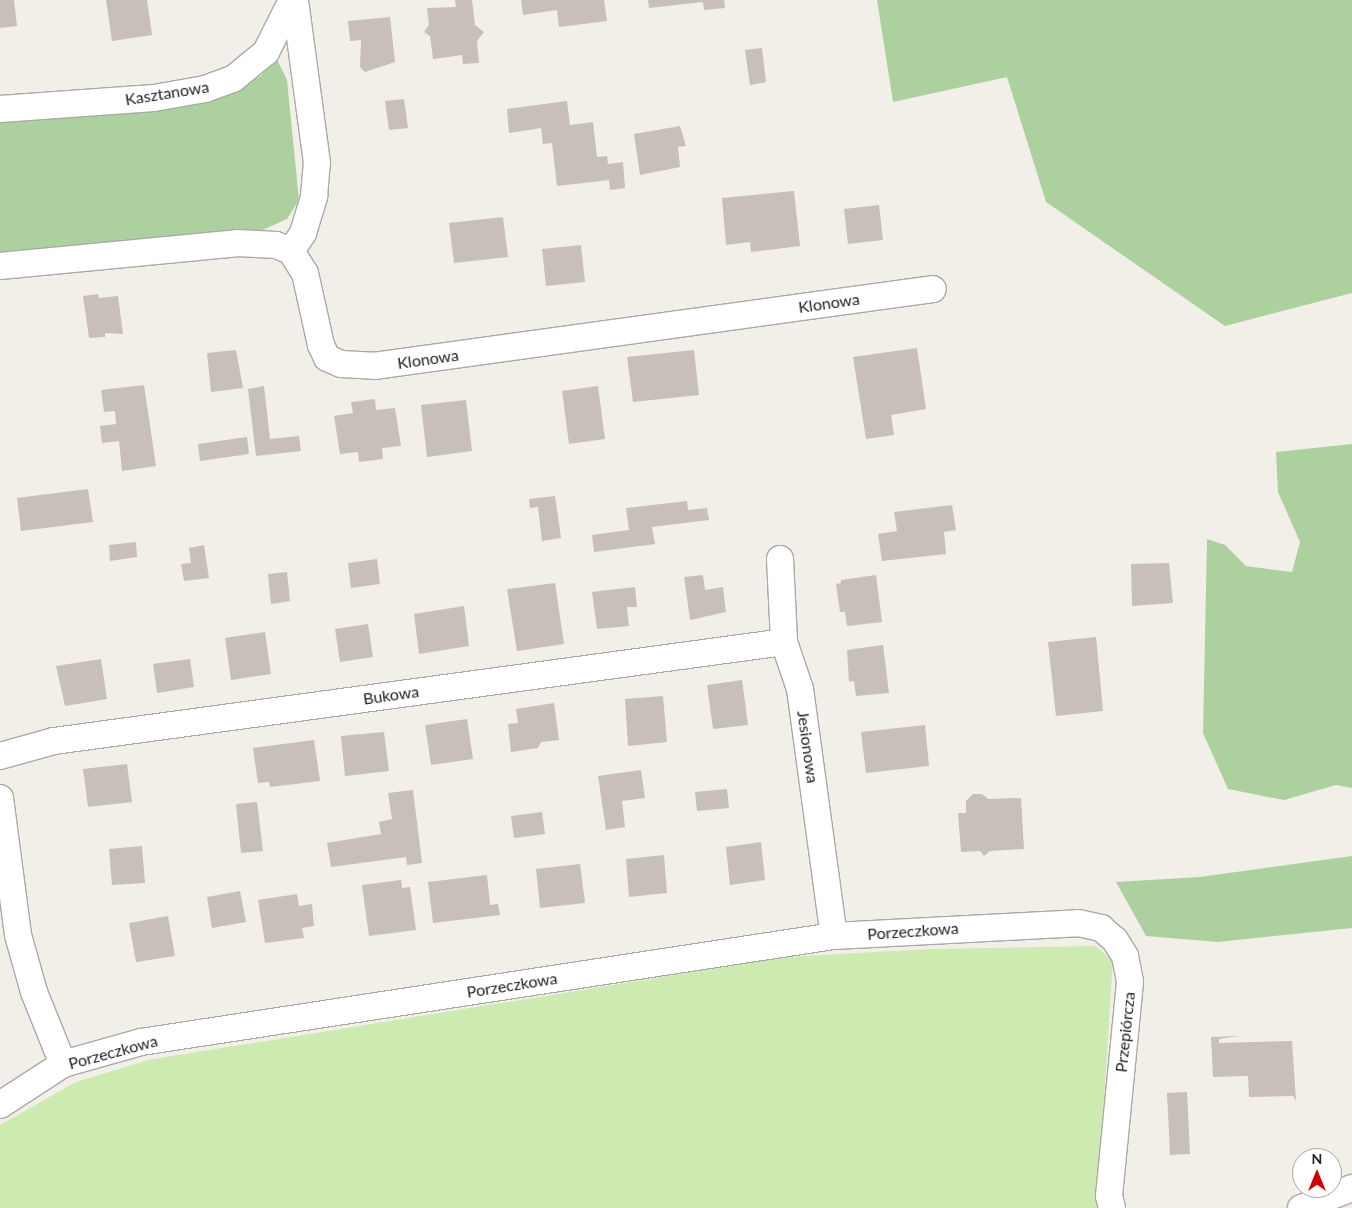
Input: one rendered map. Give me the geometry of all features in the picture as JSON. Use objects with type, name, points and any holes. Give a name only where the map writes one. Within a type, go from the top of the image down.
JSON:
[{"type":"street","name":"Kasztanowa","points":[[0,109],[154,98],[205,89],[233,79],[266,52],[294,0]]},
{"type":"street","points":[[0,266],[237,243],[276,244],[291,251],[303,233],[314,196],[317,163],[294,0]]},
{"type":"street","name":"Klonowa","points":[[291,251],[305,273],[321,345],[327,358],[341,364],[374,366],[933,289]]},
{"type":"street","name":"Jesionowa","points":[[780,559],[784,642],[800,689],[834,936]]},
{"type":"street","name":"Bukowa","points":[[0,756],[54,741],[784,642]]},
{"type":"street","points":[[0,798],[18,935],[34,992],[63,1064]]},
{"type":"street","name":"Porzeczkowa","points":[[0,1104],[63,1064],[141,1042],[834,936],[1039,923]]},
{"type":"street","name":"Przepiórcza","points":[[1039,923],[1101,928],[1115,940],[1126,956],[1130,982],[1109,1196],[1112,1208]]},
{"type":"street","points":[[1301,1208],[1352,1188]]},
{"type":"green space","points":[[877,0],[1352,0],[1352,293],[1225,326],[1046,202],[1007,77],[893,102]]},
{"type":"green space","points":[[276,57],[287,80],[299,200],[287,219],[258,232],[0,258],[0,118],[228,91],[261,76]]},
{"type":"green space","points":[[1352,444],[1352,788],[1336,785],[1284,800],[1228,789],[1203,733],[1207,539],[1225,545],[1246,566],[1292,572],[1300,542],[1278,492],[1276,452]]},
{"type":"green space","points":[[1352,856],[1352,928],[1218,942],[1146,936],[1116,882],[1200,877]]},
{"type":"green space","points":[[1095,946],[1113,960],[1097,1208],[0,1208],[0,1125],[76,1082],[148,1060],[786,957],[930,949]]},
{"type":"building","points":[[0,0],[14,0],[17,26],[0,28]]},
{"type":"building","points":[[106,0],[147,0],[152,35],[112,41]]},
{"type":"building","points":[[455,0],[472,0],[475,25],[484,32],[477,41],[479,63],[463,64],[462,55],[433,59],[430,36],[424,32],[429,25],[427,8],[456,7]]},
{"type":"building","points":[[521,0],[604,0],[607,21],[559,27],[557,10],[523,15]]},
{"type":"building","points":[[648,0],[724,0],[725,8],[704,10],[703,2],[649,8]]},
{"type":"building","points":[[390,17],[395,62],[365,72],[360,67],[361,40],[350,41],[348,21]]},
{"type":"building","points":[[762,48],[766,82],[750,85],[745,50]]},
{"type":"building","points":[[404,99],[408,128],[389,130],[385,101]]},
{"type":"building","points":[[567,101],[570,125],[593,122],[597,157],[607,156],[608,164],[623,162],[625,188],[610,190],[609,180],[557,186],[552,143],[543,144],[541,128],[509,133],[507,109]]},
{"type":"building","points":[[680,126],[686,146],[678,147],[680,167],[640,175],[634,134]]},
{"type":"building","points":[[794,191],[800,246],[751,252],[750,242],[726,245],[722,198]]},
{"type":"building","points":[[879,205],[883,240],[848,244],[844,209]]},
{"type":"building","points":[[503,217],[508,257],[454,263],[449,223]]},
{"type":"building","points":[[581,245],[585,282],[546,286],[542,249]]},
{"type":"building","points":[[98,294],[99,298],[118,296],[123,334],[105,333],[105,337],[89,338],[83,296]]},
{"type":"building","points":[[917,348],[926,409],[891,415],[894,435],[866,439],[853,357]]},
{"type":"building","points":[[236,350],[243,388],[211,392],[207,353]]},
{"type":"building","points":[[694,350],[699,395],[633,402],[627,357]]},
{"type":"building","points":[[144,385],[156,466],[122,471],[119,441],[102,443],[100,426],[116,424],[115,411],[104,412],[101,390]]},
{"type":"building","points":[[264,386],[270,439],[299,436],[301,451],[256,456],[248,389]]},
{"type":"building","points":[[598,386],[605,439],[569,444],[562,391]]},
{"type":"building","points":[[375,399],[376,410],[395,408],[401,446],[382,448],[383,459],[359,462],[358,452],[340,454],[334,416],[353,413],[351,402]]},
{"type":"building","points":[[466,400],[472,451],[427,457],[421,405]]},
{"type":"building","points":[[247,437],[249,454],[200,461],[198,444]]},
{"type":"building","points":[[88,489],[93,522],[21,531],[17,498]]},
{"type":"building","points":[[555,496],[561,538],[542,541],[538,507],[530,508],[529,499]]},
{"type":"building","points":[[687,501],[688,510],[707,508],[709,520],[652,527],[655,544],[594,552],[592,535],[629,530],[626,508]]},
{"type":"building","points":[[952,505],[956,530],[944,532],[946,554],[882,561],[878,534],[897,531],[894,512]]},
{"type":"building","points":[[136,542],[137,557],[110,561],[109,545]]},
{"type":"building","points":[[204,545],[209,578],[184,581],[181,564],[191,563],[189,548]]},
{"type":"building","points":[[377,559],[380,584],[351,588],[348,563]]},
{"type":"building","points":[[1169,563],[1173,603],[1132,606],[1131,564]]},
{"type":"building","points":[[287,572],[290,601],[271,604],[268,574]]},
{"type":"building","points":[[703,575],[705,590],[723,587],[726,612],[690,620],[684,577]]},
{"type":"building","points":[[876,575],[882,622],[847,626],[845,612],[840,612],[836,584],[841,583],[841,580]]},
{"type":"building","points":[[555,583],[564,644],[517,651],[507,589]]},
{"type":"building","points":[[635,587],[637,607],[627,607],[629,626],[597,629],[592,592]]},
{"type":"building","points":[[464,606],[469,646],[419,654],[414,614]]},
{"type":"building","points":[[368,624],[373,657],[340,662],[335,629]]},
{"type":"building","points":[[265,632],[271,674],[231,680],[225,638]]},
{"type":"building","points":[[1096,637],[1103,711],[1056,716],[1048,642]]},
{"type":"building","points":[[883,645],[889,693],[856,696],[854,681],[849,682],[847,650]]},
{"type":"building","points":[[101,659],[107,699],[65,706],[56,666]]},
{"type":"building","points":[[190,659],[194,687],[157,693],[153,664]]},
{"type":"building","points":[[742,680],[748,725],[713,729],[707,685]]},
{"type":"building","points":[[663,696],[667,742],[628,746],[625,699]]},
{"type":"building","points":[[554,703],[559,740],[541,742],[538,748],[511,752],[508,724],[518,723],[516,709]]},
{"type":"building","points":[[467,719],[473,759],[431,765],[425,725]]},
{"type":"building","points":[[925,725],[929,766],[866,773],[861,732]]},
{"type":"building","points":[[384,732],[389,771],[345,776],[341,736]]},
{"type":"building","points":[[314,740],[320,781],[270,787],[269,782],[258,783],[253,748]]},
{"type":"building","points":[[127,764],[132,802],[88,807],[83,769]]},
{"type":"building","points":[[641,770],[645,798],[622,801],[625,827],[606,830],[598,776]]},
{"type":"building","points":[[727,789],[729,808],[697,811],[695,792]]},
{"type":"building","points":[[413,790],[422,863],[407,865],[406,857],[331,867],[327,843],[381,834],[379,822],[392,819],[388,793]]},
{"type":"building","points":[[973,794],[982,794],[988,799],[1021,798],[1024,849],[990,851],[984,856],[980,851],[961,852],[958,813],[966,813],[966,801]]},
{"type":"building","points":[[257,802],[263,851],[241,853],[236,804]]},
{"type":"building","points":[[542,812],[545,834],[514,838],[511,816]]},
{"type":"building","points":[[761,842],[765,880],[730,885],[726,847]]},
{"type":"building","points":[[142,846],[145,883],[112,885],[109,849]]},
{"type":"building","points":[[664,855],[667,893],[629,897],[626,859]]},
{"type":"building","points":[[580,864],[585,903],[540,908],[536,869]]},
{"type":"building","points":[[487,875],[490,905],[498,904],[500,915],[433,923],[428,882]]},
{"type":"building","points":[[401,880],[402,888],[410,887],[416,930],[369,936],[362,885]]},
{"type":"building","points":[[240,891],[246,922],[212,928],[207,897]]},
{"type":"building","points":[[297,894],[299,906],[312,904],[314,926],[302,928],[304,938],[265,943],[258,900]]},
{"type":"building","points":[[168,916],[175,956],[136,962],[129,923]]},
{"type":"building","points":[[1239,1036],[1219,1039],[1219,1043],[1292,1041],[1296,1101],[1293,1096],[1249,1097],[1248,1076],[1213,1077],[1211,1037]]},
{"type":"building","points":[[1187,1092],[1190,1154],[1170,1155],[1167,1093]]}]
